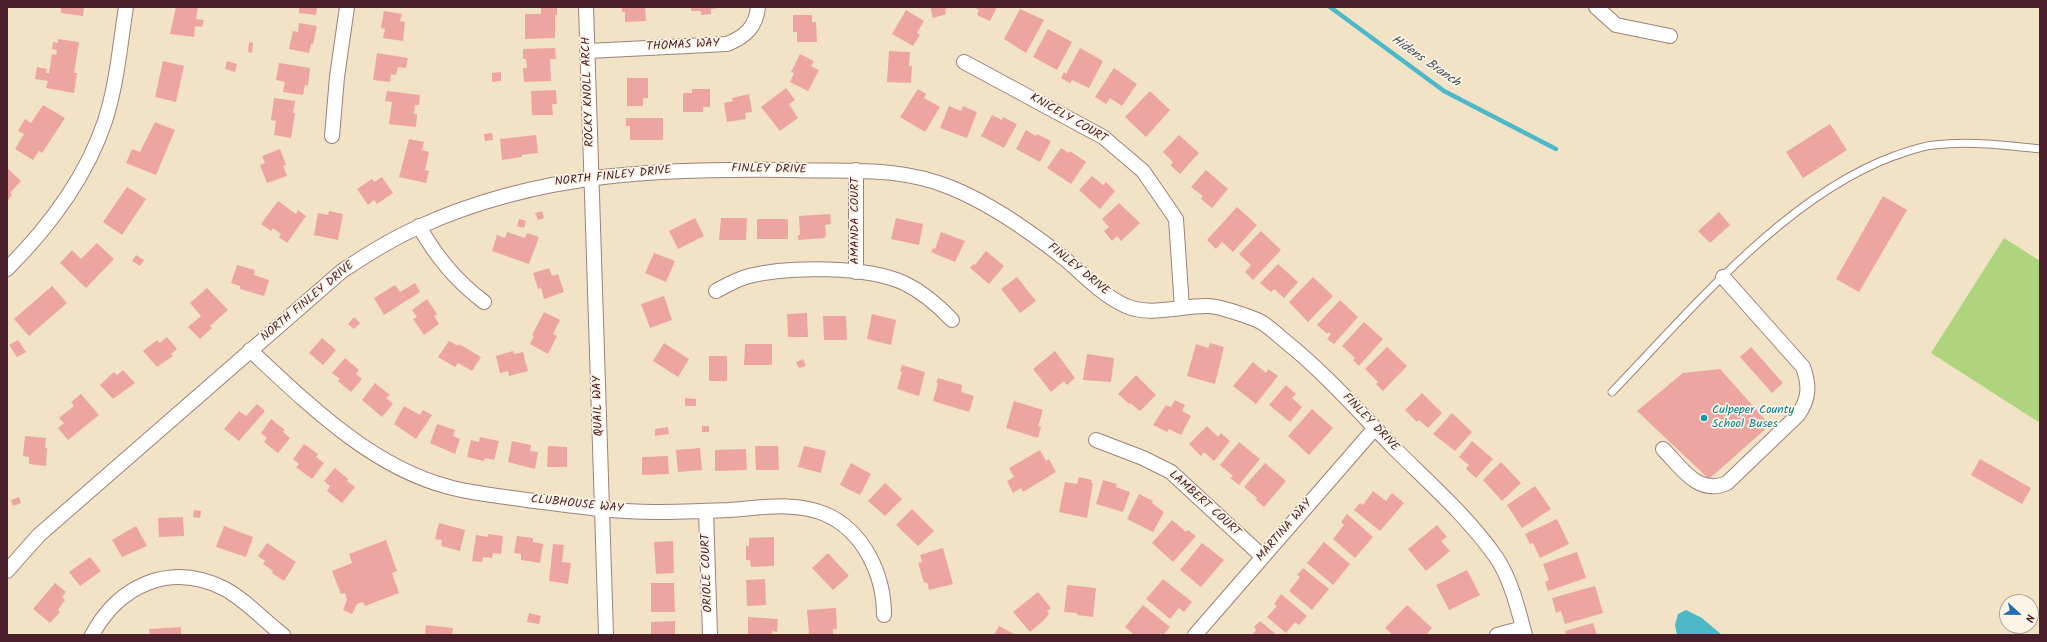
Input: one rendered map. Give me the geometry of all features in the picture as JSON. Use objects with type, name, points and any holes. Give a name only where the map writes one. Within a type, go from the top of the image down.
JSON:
[{"type":"street","points":[[7,269],[54,216],[74,188],[90,159],[105,121],[114,88],[126,7]]},
{"type":"street","points":[[332,136],[337,77],[347,7]]},
{"type":"street","name":"ROCKY KNOLL ARCH","points":[[586,7],[591,177]]},
{"type":"street","name":"THOMAS WAY","points":[[588,50],[727,44],[740,39],[748,32],[757,16],[758,7]]},
{"type":"street","points":[[1596,7],[1616,25],[1670,36]]},
{"type":"street","name":"KNICELY COURT","points":[[964,62],[1103,137],[1143,171],[1176,219],[1182,308]]},
{"type":"street","name":"NORTH FINLEY DRIVE","points":[[7,572],[39,534],[342,271],[378,248],[419,226],[464,208],[508,194],[591,177],[706,170]]},
{"type":"street","name":"FINLEY DRIVE","points":[[706,170],[881,170],[909,174],[956,190],[1001,214],[1036,236],[1069,262],[1099,290],[1126,306],[1143,311],[1211,306],[1259,321],[1310,362],[1467,520],[1498,560],[1515,597],[1524,631]]},
{"type":"street","name":"AMANDA COURT","points":[[856,170],[856,272]]},
{"type":"street","name":"QUAIL WAY","points":[[591,177],[606,635]]},
{"type":"street","points":[[419,226],[432,248],[450,272],[484,302]]},
{"type":"street","name":"AMANDA COURT","points":[[716,291],[734,282],[768,272],[827,270],[856,272],[902,282],[921,292],[938,304],[952,320]]},
{"type":"street","points":[[1663,449],[1700,484],[1709,487],[1718,487],[1727,483],[1798,415],[1805,406],[1809,392],[1808,380],[1803,367],[1723,277]]},
{"type":"street","name":"CLUBHOUSE WAY","points":[[250,350],[287,384],[340,428],[374,453],[420,478],[471,492],[602,509],[650,512],[706,511],[791,506],[809,508],[826,514],[842,524],[855,536],[866,550],[876,568],[882,587],[884,615]]},
{"type":"street","name":"MARTINA WAY","points":[[1195,635],[1375,428]]},
{"type":"street","name":"LAMBERT COURT","points":[[1096,440],[1143,458],[1171,472],[1263,557]]},
{"type":"street","name":"ORIOLE COURT","points":[[706,511],[710,635]]},
{"type":"street","points":[[92,635],[113,605],[130,590],[165,578],[183,577],[206,581],[228,591],[283,635]]},
{"type":"street","points":[[1497,635],[1524,631]]},
{"type":"lane","points":[[1612,392],[1723,277],[1770,234],[1820,194],[1848,177],[1878,162],[1908,151],[1934,145],[1981,144],[2040,150]]},
{"type":"green space","points":[[2004,238],[2040,261],[2040,423],[1931,353]]},
{"type":"water","points":[[1686,610],[1702,618],[1722,635],[1677,635],[1675,625],[1678,614]]},
{"type":"building","points":[[61,7],[84,7],[83,16],[61,13]]},
{"type":"building","points":[[176,7],[198,7],[196,19],[204,20],[202,27],[195,26],[194,37],[170,34]]},
{"type":"building","points":[[299,7],[317,7],[316,15],[299,13]]},
{"type":"building","points":[[541,7],[557,7],[557,15],[555,15],[555,38],[525,39],[525,14],[541,14]]},
{"type":"building","points":[[622,7],[645,7],[646,21],[625,22],[625,12],[622,12]]},
{"type":"building","points":[[691,7],[717,8],[711,9],[711,14],[701,15],[701,11],[691,11]]},
{"type":"building","points":[[930,7],[950,7],[945,9],[946,14],[933,18]]},
{"type":"building","points":[[973,7],[997,7],[990,21],[977,15],[979,10]]},
{"type":"building","points":[[1020,9],[1044,20],[1026,53],[1004,39]]},
{"type":"building","points":[[906,10],[924,21],[917,33],[920,35],[913,46],[892,34]]},
{"type":"building","points":[[384,11],[402,14],[400,21],[405,22],[403,41],[383,38],[385,29],[381,28]]},
{"type":"building","points":[[793,15],[812,15],[812,22],[816,22],[817,42],[797,42],[797,32],[793,32]]},
{"type":"building","points":[[299,23],[317,26],[313,44],[311,44],[309,53],[289,49],[293,31],[298,32]]},
{"type":"building","points":[[1048,29],[1072,42],[1057,70],[1033,57]]},
{"type":"building","points":[[58,39],[79,42],[74,73],[77,73],[74,93],[46,88],[48,81],[35,79],[37,67],[47,69],[46,73],[49,73],[52,54],[56,55],[57,50],[52,49],[53,42],[58,43]]},
{"type":"building","points":[[249,42],[253,43],[252,53],[248,52]]},
{"type":"building","points":[[555,48],[556,59],[550,59],[551,81],[524,82],[523,68],[527,68],[526,59],[523,59],[523,49]]},
{"type":"building","points":[[1080,48],[1103,61],[1089,88],[1072,80],[1070,83],[1061,78],[1064,72],[1066,74]]},
{"type":"building","points":[[889,51],[910,52],[909,66],[912,66],[911,83],[887,82]]},
{"type":"building","points":[[377,53],[408,58],[406,68],[398,67],[396,75],[391,74],[390,82],[373,80]]},
{"type":"building","points":[[800,54],[814,61],[811,66],[819,70],[808,91],[790,82],[794,73],[791,72]]},
{"type":"building","points":[[163,61],[184,66],[176,102],[155,97]]},
{"type":"building","points":[[227,61],[237,64],[235,72],[225,69]]},
{"type":"building","points":[[279,63],[310,68],[308,86],[305,85],[303,95],[283,92],[285,82],[276,80]]},
{"type":"building","points":[[1114,68],[1137,84],[1122,106],[1110,98],[1106,104],[1095,97]]},
{"type":"building","points":[[501,72],[501,81],[492,82],[492,73]]},
{"type":"building","points":[[627,78],[648,78],[648,98],[643,98],[643,106],[627,106]]},
{"type":"building","points":[[786,88],[795,100],[789,104],[798,118],[780,131],[761,107]]},
{"type":"building","points":[[692,89],[710,89],[710,107],[703,107],[703,112],[683,112],[683,93],[692,93]]},
{"type":"building","points":[[918,89],[926,94],[924,98],[940,107],[925,132],[900,117]]},
{"type":"building","points":[[556,90],[557,104],[552,104],[553,115],[532,115],[531,91]]},
{"type":"building","points":[[387,91],[420,95],[419,105],[415,105],[414,114],[417,114],[416,127],[389,124],[392,102],[385,101]]},
{"type":"building","points":[[1150,91],[1170,110],[1146,137],[1125,117]]},
{"type":"building","points":[[749,94],[752,112],[745,113],[746,119],[727,122],[724,103],[733,101],[732,98]]},
{"type":"building","points":[[274,98],[295,101],[293,113],[295,113],[291,138],[274,135],[276,121],[271,120]]},
{"type":"building","points":[[43,105],[65,118],[42,153],[39,151],[33,160],[15,149],[24,134],[18,131],[25,119],[31,123]]},
{"type":"building","points":[[949,106],[961,111],[963,106],[977,112],[967,138],[940,128]]},
{"type":"building","points":[[992,115],[1002,120],[1003,117],[1017,124],[1004,148],[981,136]]},
{"type":"building","points":[[626,118],[663,118],[663,140],[630,140],[630,126],[626,126]]},
{"type":"building","points":[[155,122],[175,130],[156,175],[126,163],[132,149],[140,152]]},
{"type":"building","points":[[1830,124],[1847,150],[1803,178],[1786,152]]},
{"type":"building","points":[[1026,130],[1036,136],[1037,134],[1051,141],[1040,162],[1016,149]]},
{"type":"building","points":[[492,133],[493,140],[485,141],[484,134]]},
{"type":"building","points":[[536,135],[538,153],[502,160],[500,139]]},
{"type":"building","points":[[1179,135],[1199,153],[1180,174],[1170,165],[1173,162],[1163,152]]},
{"type":"building","points":[[409,139],[424,142],[422,150],[429,152],[425,170],[429,171],[426,183],[399,177]]},
{"type":"building","points":[[1061,148],[1069,153],[1070,151],[1086,162],[1071,184],[1047,168]]},
{"type":"building","points":[[280,149],[286,165],[283,166],[287,176],[267,183],[260,165],[265,163],[262,156]]},
{"type":"building","points":[[7,168],[21,181],[10,193],[12,195],[7,201]]},
{"type":"building","points":[[1206,170],[1228,189],[1212,208],[1201,199],[1203,196],[1191,187]]},
{"type":"building","points":[[1092,176],[1103,185],[1106,182],[1115,191],[1100,209],[1079,190]]},
{"type":"building","points":[[382,177],[393,193],[377,204],[374,200],[368,205],[357,189],[372,179],[374,182]]},
{"type":"building","points":[[127,187],[146,199],[122,235],[103,222]]},
{"type":"building","points":[[1883,196],[1907,210],[1859,292],[1836,279]]},
{"type":"building","points":[[278,201],[296,214],[298,210],[306,216],[287,243],[279,237],[281,234],[273,228],[271,231],[261,224]]},
{"type":"building","points":[[1119,203],[1140,223],[1121,241],[1117,236],[1112,241],[1104,231],[1109,227],[1102,219]]},
{"type":"building","points":[[1237,207],[1257,225],[1233,252],[1222,242],[1216,249],[1207,240]]},
{"type":"building","points":[[329,211],[343,214],[338,240],[314,235],[318,213],[328,215]]},
{"type":"building","points":[[542,211],[544,218],[538,220],[535,213]]},
{"type":"building","points":[[1719,212],[1730,225],[1710,243],[1698,231]]},
{"type":"building","points":[[830,214],[831,224],[825,225],[826,236],[824,238],[798,240],[798,235],[800,235],[799,216]]},
{"type":"building","points":[[695,218],[704,236],[678,249],[669,231]]},
{"type":"building","points":[[721,218],[747,218],[746,240],[719,240]]},
{"type":"building","points":[[896,218],[923,224],[919,245],[891,239]]},
{"type":"building","points":[[519,219],[526,221],[524,228],[517,226]]},
{"type":"building","points":[[757,219],[788,219],[788,239],[757,239]]},
{"type":"building","points":[[1261,231],[1281,250],[1253,280],[1245,272],[1251,265],[1239,254]]},
{"type":"building","points":[[507,232],[525,238],[527,233],[539,237],[529,264],[492,251],[497,235],[505,238]]},
{"type":"building","points":[[941,232],[965,241],[955,262],[931,252],[933,248],[935,249]]},
{"type":"building","points":[[97,243],[114,259],[86,288],[60,263],[72,250],[81,259]]},
{"type":"building","points":[[986,251],[1004,266],[989,284],[970,268],[973,264],[975,265]]},
{"type":"building","points":[[654,253],[675,261],[666,282],[645,273]]},
{"type":"building","points":[[136,255],[144,260],[140,266],[132,261]]},
{"type":"building","points":[[1278,264],[1298,282],[1284,298],[1274,289],[1271,292],[1260,283]]},
{"type":"building","points":[[237,265],[255,270],[254,275],[269,280],[264,296],[240,289],[240,286],[231,283]]},
{"type":"building","points":[[549,268],[552,276],[558,274],[564,292],[544,299],[541,288],[538,289],[533,273]]},
{"type":"building","points":[[1017,277],[1036,301],[1020,313],[1001,289]]},
{"type":"building","points":[[1313,277],[1333,296],[1308,322],[1289,302]]},
{"type":"building","points":[[415,283],[420,292],[384,315],[374,298],[395,285],[400,292]]},
{"type":"building","points":[[52,286],[67,303],[29,336],[14,319]]},
{"type":"building","points":[[207,288],[228,310],[210,326],[212,328],[200,339],[188,327],[201,316],[190,303]]},
{"type":"building","points":[[664,296],[672,320],[650,328],[641,304]]},
{"type":"building","points":[[427,299],[437,314],[434,316],[439,324],[424,335],[413,319],[417,317],[412,310]]},
{"type":"building","points":[[1340,300],[1358,317],[1334,344],[1327,339],[1331,334],[1328,332],[1327,334],[1317,325]]},
{"type":"building","points":[[544,312],[560,320],[553,334],[557,336],[548,354],[530,344],[534,336],[532,335]]},
{"type":"building","points":[[807,313],[808,337],[788,337],[787,314]]},
{"type":"building","points":[[872,314],[896,320],[891,345],[867,339]]},
{"type":"building","points":[[823,316],[846,316],[847,340],[824,340]]},
{"type":"building","points":[[354,317],[360,323],[354,329],[348,324]]},
{"type":"building","points":[[1364,322],[1383,339],[1359,366],[1353,360],[1355,358],[1342,346]]},
{"type":"building","points":[[167,337],[177,349],[171,354],[173,356],[157,367],[143,351],[157,340],[160,343]]},
{"type":"building","points":[[322,338],[336,350],[323,365],[309,353]]},
{"type":"building","points":[[18,340],[26,352],[17,357],[9,345]]},
{"type":"building","points":[[449,341],[458,346],[459,344],[481,357],[472,371],[458,363],[455,367],[438,357]]},
{"type":"building","points":[[664,343],[689,359],[678,377],[653,361]]},
{"type":"building","points":[[1210,343],[1224,347],[1215,384],[1187,376],[1196,344],[1208,348]]},
{"type":"building","points":[[745,344],[772,344],[772,365],[744,365]]},
{"type":"building","points":[[1387,347],[1407,366],[1383,391],[1376,384],[1378,382],[1365,369]]},
{"type":"building","points":[[1751,347],[1783,383],[1772,393],[1740,357]]},
{"type":"building","points":[[513,351],[514,354],[523,352],[528,371],[509,376],[508,371],[500,373],[496,356]]},
{"type":"building","points":[[1055,351],[1075,378],[1067,385],[1064,381],[1051,392],[1033,369]]},
{"type":"building","points":[[1087,354],[1114,358],[1111,382],[1083,380]]},
{"type":"building","points":[[709,356],[727,356],[727,381],[709,381]]},
{"type":"building","points":[[345,358],[359,370],[356,374],[362,379],[351,392],[338,381],[340,379],[332,373]]},
{"type":"building","points":[[803,359],[806,366],[799,368],[796,362]]},
{"type":"building","points":[[1253,362],[1266,373],[1268,369],[1278,376],[1256,404],[1233,386]]},
{"type":"building","points":[[902,365],[925,372],[919,396],[897,389],[902,372],[900,371]]},
{"type":"building","name":"Culpeper County School Buses","points":[[1720,369],[1770,425],[1709,479],[1637,411],[1683,373]]},
{"type":"building","points":[[123,370],[135,383],[113,399],[100,385],[114,372],[117,375]]},
{"type":"building","points":[[1136,375],[1156,395],[1140,411],[1118,394]]},
{"type":"building","points":[[938,378],[962,385],[961,392],[974,396],[969,412],[933,401]]},
{"type":"building","points":[[375,383],[390,395],[386,398],[393,404],[382,417],[362,400]]},
{"type":"building","points":[[1286,385],[1296,394],[1292,398],[1302,407],[1290,422],[1269,405]]},
{"type":"building","points":[[1422,393],[1442,413],[1428,428],[1419,420],[1417,422],[1405,410]]},
{"type":"building","points":[[81,394],[99,415],[68,440],[58,428],[64,423],[59,418],[74,406],[71,402]]},
{"type":"building","points":[[685,398],[696,399],[696,406],[685,406]]},
{"type":"building","points":[[1175,400],[1185,405],[1182,411],[1191,416],[1181,435],[1169,429],[1167,432],[1153,425],[1166,405],[1171,407]]},
{"type":"building","points":[[1014,401],[1043,410],[1038,426],[1041,427],[1038,438],[1006,428]]},
{"type":"building","points":[[257,404],[265,411],[239,441],[224,429],[239,411],[246,416]]},
{"type":"building","points":[[404,406],[420,415],[423,410],[432,415],[416,439],[394,424]]},
{"type":"building","points":[[1312,409],[1333,428],[1309,455],[1288,436]]},
{"type":"building","points":[[1452,413],[1472,432],[1455,451],[1433,434]]},
{"type":"building","points":[[271,419],[285,430],[283,432],[290,438],[278,453],[264,442],[267,438],[261,433]]},
{"type":"building","points":[[437,424],[455,430],[453,436],[460,439],[455,454],[430,443]]},
{"type":"building","points":[[702,426],[709,426],[709,432],[702,432]]},
{"type":"building","points":[[1207,426],[1218,437],[1221,433],[1230,441],[1214,461],[1204,452],[1201,456],[1189,444]]},
{"type":"building","points":[[668,427],[669,434],[655,436],[655,429]]},
{"type":"building","points":[[25,436],[46,438],[46,466],[29,464],[29,457],[23,456]]},
{"type":"building","points":[[480,437],[499,441],[494,460],[485,458],[484,461],[467,457],[471,440],[479,442]]},
{"type":"building","points":[[512,441],[531,445],[530,451],[538,452],[535,469],[508,462]]},
{"type":"building","points":[[1472,441],[1493,459],[1476,478],[1466,469],[1469,465],[1459,457]]},
{"type":"building","points":[[1239,442],[1260,459],[1239,485],[1230,478],[1233,476],[1220,465]]},
{"type":"building","points":[[304,444],[318,454],[316,457],[324,463],[312,479],[296,467],[299,464],[293,459]]},
{"type":"building","points":[[548,446],[567,447],[567,467],[547,467]]},
{"type":"building","points":[[755,446],[778,446],[779,470],[756,470]]},
{"type":"building","points":[[804,446],[826,451],[821,473],[798,467]]},
{"type":"building","points":[[700,448],[702,470],[678,472],[676,450]]},
{"type":"building","points":[[746,449],[747,470],[715,471],[715,450]]},
{"type":"building","points":[[1040,450],[1046,461],[1049,459],[1056,472],[1023,492],[1021,488],[1013,493],[1007,481],[1014,477],[1009,468]]},
{"type":"building","points":[[668,456],[669,474],[642,475],[642,457]]},
{"type":"building","points":[[1980,459],[2031,488],[2022,504],[1971,475]]},
{"type":"building","points":[[1501,462],[1521,483],[1502,501],[1483,480]]},
{"type":"building","points":[[851,463],[871,474],[860,495],[840,485]]},
{"type":"building","points":[[1265,463],[1286,481],[1264,507],[1256,500],[1257,498],[1244,487]]},
{"type":"building","points":[[335,468],[355,487],[342,503],[327,491],[330,486],[324,481]]},
{"type":"building","points":[[1079,477],[1092,480],[1091,483],[1093,483],[1087,518],[1059,512],[1065,482],[1077,484]]},
{"type":"building","points":[[1103,480],[1117,484],[1116,487],[1130,492],[1123,512],[1096,504]]},
{"type":"building","points":[[885,483],[902,499],[885,516],[868,501]]},
{"type":"building","points":[[1535,486],[1551,509],[1522,528],[1507,505]]},
{"type":"building","points":[[1373,491],[1386,501],[1392,493],[1404,503],[1380,531],[1354,510],[1360,503],[1363,505]]},
{"type":"building","points":[[1139,494],[1153,501],[1152,503],[1164,512],[1153,532],[1127,519]]},
{"type":"building","points":[[19,497],[21,503],[13,506],[11,500]]},
{"type":"building","points":[[912,509],[934,531],[918,546],[896,525]]},
{"type":"building","points":[[194,510],[201,511],[200,518],[193,517]]},
{"type":"building","points":[[1347,514],[1373,537],[1355,558],[1333,539],[1344,525],[1341,522]]},
{"type":"building","points":[[183,517],[184,536],[159,537],[158,518]]},
{"type":"building","points":[[1557,519],[1569,544],[1540,558],[1533,543],[1530,544],[1525,534]]},
{"type":"building","points":[[1172,520],[1186,532],[1188,530],[1196,536],[1173,562],[1152,543]]},
{"type":"building","points":[[439,523],[465,530],[460,551],[441,546],[442,540],[435,539]]},
{"type":"building","points":[[1437,525],[1447,537],[1441,541],[1450,551],[1426,571],[1408,549]]},
{"type":"building","points":[[136,526],[147,546],[122,557],[112,540]]},
{"type":"building","points":[[224,526],[253,537],[246,557],[216,547]]},
{"type":"building","points":[[488,534],[503,536],[501,554],[493,553],[492,558],[483,557],[482,562],[472,561],[476,535],[488,537]]},
{"type":"building","points":[[517,536],[533,538],[533,542],[543,544],[540,563],[521,560],[521,554],[514,553]]},
{"type":"building","points":[[774,537],[774,566],[751,567],[750,560],[746,560],[746,546],[749,546],[749,538]]},
{"type":"building","points":[[386,540],[397,571],[392,573],[399,593],[365,606],[363,602],[357,604],[352,614],[343,610],[347,600],[345,593],[341,594],[332,571],[352,563],[349,554]]},
{"type":"building","points":[[673,541],[674,573],[656,574],[654,542]]},
{"type":"building","points":[[1324,542],[1350,564],[1333,585],[1307,563]]},
{"type":"building","points":[[267,543],[296,562],[284,581],[272,573],[273,571],[263,564],[265,561],[258,556]]},
{"type":"building","points":[[1202,543],[1224,560],[1201,587],[1180,570]]},
{"type":"building","points":[[553,544],[564,545],[562,562],[571,563],[568,584],[549,581]]},
{"type":"building","points":[[943,548],[953,584],[929,590],[927,582],[924,583],[918,563],[922,562],[920,555]]},
{"type":"building","points":[[1577,552],[1586,578],[1548,591],[1545,582],[1549,580],[1543,564]]},
{"type":"building","points":[[828,553],[849,576],[833,590],[812,568]]},
{"type":"building","points":[[90,557],[101,571],[80,586],[69,572]]},
{"type":"building","points":[[1303,568],[1329,589],[1312,610],[1289,591],[1300,577],[1297,575]]},
{"type":"building","points":[[1467,570],[1480,595],[1449,610],[1436,585]]},
{"type":"building","points":[[765,579],[766,605],[747,606],[746,580]]},
{"type":"building","points":[[1163,579],[1192,602],[1184,612],[1179,608],[1170,619],[1146,599]]},
{"type":"building","points":[[55,583],[66,592],[62,597],[65,600],[58,610],[60,612],[50,623],[33,609]]},
{"type":"building","points":[[651,583],[674,583],[675,612],[651,612]]},
{"type":"building","points":[[1067,585],[1096,588],[1093,617],[1077,615],[1077,613],[1064,612]]},
{"type":"building","points":[[1595,586],[1603,613],[1565,624],[1561,611],[1556,613],[1552,598]]},
{"type":"building","points":[[1038,592],[1051,608],[1047,611],[1049,614],[1043,621],[1030,632],[1013,612]]},
{"type":"building","points":[[1281,594],[1307,616],[1299,625],[1295,622],[1286,633],[1267,617],[1277,606],[1274,604]]},
{"type":"building","points":[[1143,605],[1170,627],[1163,635],[1160,633],[1158,635],[1134,635],[1125,627]]},
{"type":"building","points":[[1407,605],[1432,628],[1426,635],[1393,635],[1385,628]]},
{"type":"building","points":[[836,608],[837,629],[833,629],[833,635],[809,635],[807,610]]},
{"type":"building","points":[[529,613],[541,616],[539,624],[527,622]]},
{"type":"building","points":[[748,617],[778,619],[777,632],[772,631],[772,635],[748,635]]},
{"type":"building","points":[[675,621],[675,635],[651,635],[651,622]]},
{"type":"building","points":[[1260,621],[1277,635],[1252,635],[1256,630],[1254,627]]},
{"type":"building","points":[[1593,623],[1597,635],[1566,635],[1565,631]]},
{"type":"building","points":[[426,625],[453,628],[452,635],[425,635]]},
{"type":"building","points":[[999,626],[1016,635],[994,635]]},
{"type":"building","points":[[181,627],[181,635],[150,635],[149,629]]},
{"type":"waterway","name":"Hidens Branch","points":[[1330,7],[1444,91],[1556,149]]},
{"type":"place","name":"Culpeper County School Buses","points":[[1704,418]]}]
